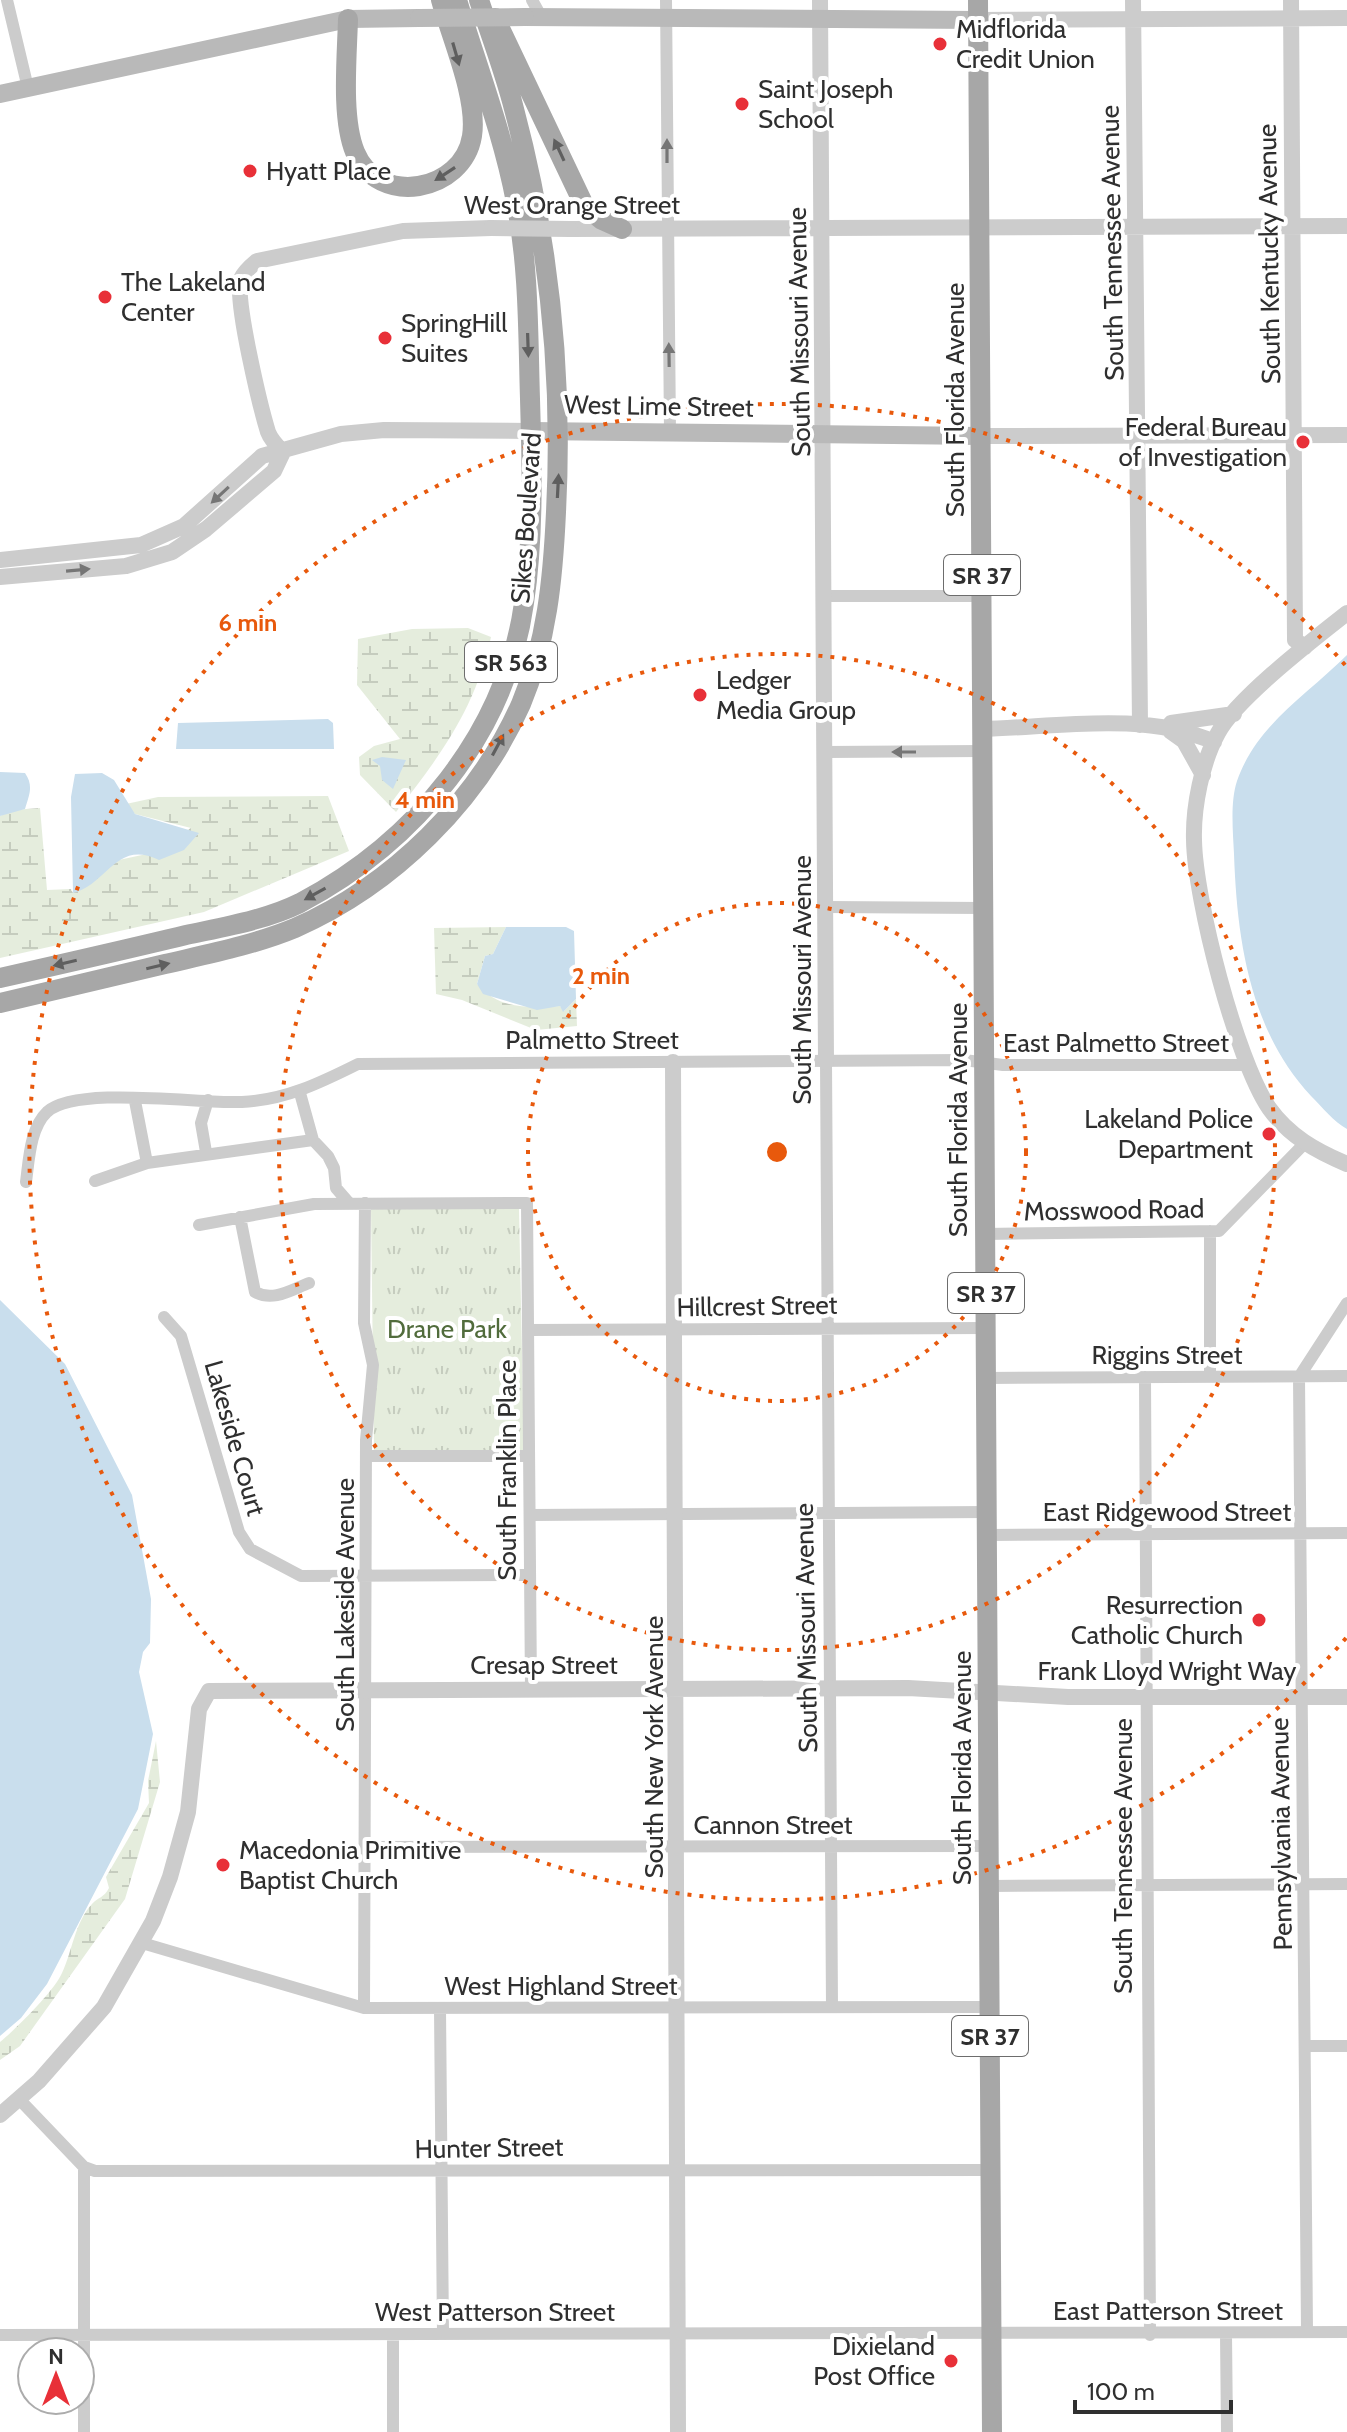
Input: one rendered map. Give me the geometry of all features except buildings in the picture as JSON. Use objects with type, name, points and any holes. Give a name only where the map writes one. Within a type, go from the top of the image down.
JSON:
[{"type":"main road","points":[[348,10],[348,127],[355,154],[372,176],[396,187],[425,186],[446,177],[464,160],[472,135],[471,107],[441,0]]},
{"type":"main road","name":"Sikes Boulevard","points":[[0,978],[240,923],[296,905],[344,878],[394,837],[444,787],[475,744],[511,662],[524,606],[530,549],[531,431],[526,267],[516,200],[457,0]]},
{"type":"main road","name":"Sikes Boulevard","points":[[0,1003],[217,952],[295,928],[331,908],[411,853],[456,808],[489,763],[521,703],[552,594],[559,431],[547,271],[533,193],[514,108],[479,0]]},
{"type":"main road","points":[[486,0],[584,205],[602,220],[622,229]]},
{"type":"main road","points":[[0,94],[348,10],[419,18],[666,9],[978,10]]},
{"type":"main road","name":"South Florida Avenue","points":[[978,10],[992,2432]]},
{"type":"main road","name":"West Lime Street","points":[[531,431],[980,436]]},
{"type":"main road","points":[[411,853],[421,826],[475,754],[475,744]]},
{"type":"main road","points":[[331,908],[382,861],[394,837]]},
{"type":"street","points":[[7,0],[28,88]]},
{"type":"street","name":"South Tennessee Avenue","points":[[1133,0],[1137,436],[1149,725]]},
{"type":"street","name":"South Kentucky Avenue","points":[[1291,0],[1295,640],[1305,647]]},
{"type":"street","name":"South Missouri Avenue","points":[[820,8],[826,596],[832,2007]]},
{"type":"street","points":[[666,9],[670,433]]},
{"type":"street","points":[[978,10],[1133,18],[1347,18]]},
{"type":"street","name":"West Orange Street","points":[[283,452],[269,434],[248,343],[240,285],[241,277],[257,261],[403,231],[491,228],[1347,226]]},
{"type":"street","name":"West Lime Street","points":[[0,560],[141,545],[184,526],[262,456],[341,434],[384,430],[531,431]]},
{"type":"street","points":[[980,436],[1347,435]]},
{"type":"street","points":[[0,577],[126,566],[172,552],[206,529],[274,471],[283,452]]},
{"type":"street","points":[[826,596],[982,596]]},
{"type":"street","points":[[1347,613],[1305,647],[1234,714],[1214,742],[1203,775],[1194,837],[1195,861],[1211,936],[1248,1065],[1269,1108],[1304,1144],[1347,1164]]},
{"type":"street","points":[[982,729],[1149,725],[1234,714]]},
{"type":"street","points":[[1149,725],[1186,730],[1214,742]]},
{"type":"street","points":[[1149,725],[1179,736],[1203,775]]},
{"type":"street","points":[[826,752],[982,751]]},
{"type":"street","points":[[826,907],[983,908]]},
{"type":"street","name":"Palmetto Street","points":[[300,1093],[358,1064],[964,1060],[983,1064]]},
{"type":"street","name":"South New York Avenue","points":[[673,1062],[678,2432]]},
{"type":"street","name":"East Palmetto Street","points":[[983,1064],[1248,1065]]},
{"type":"street","points":[[26,1182],[36,1130],[51,1109],[83,1101],[135,1101],[160,1096],[241,1102],[300,1093],[313,1140],[328,1156],[334,1168],[336,1188],[349,1203]]},
{"type":"street","points":[[206,1152],[201,1123],[208,1100]]},
{"type":"street","points":[[135,1101],[147,1163]]},
{"type":"street","points":[[95,1181],[147,1163],[206,1152],[313,1140]]},
{"type":"street","name":"Mosswood Road","points":[[984,1234],[1219,1231],[1304,1144]]},
{"type":"street","points":[[199,1225],[296,1206],[365,1203]]},
{"type":"street","name":"South Franklin Place","points":[[365,1203],[527,1203],[531,1690]]},
{"type":"street","name":"South Lakeside Avenue","points":[[364,2008],[368,1456],[373,1365],[364,1323],[365,1203]]},
{"type":"street","points":[[240,1217],[255,1292],[264,1297],[277,1296],[309,1283]]},
{"type":"street","points":[[1210,1231],[1210,1377]]},
{"type":"street","points":[[1299,1377],[1347,1303]]},
{"type":"street","name":"Lakeside Court","points":[[164,1317],[181,1336],[244,1542],[293,1575],[530,1575]]},
{"type":"street","name":"Hillcrest Street","points":[[528,1330],[986,1328]]},
{"type":"street","name":"Riggins Street","points":[[986,1378],[1347,1376]]},
{"type":"street","name":"South Tennessee Avenue","points":[[1145,1377],[1150,2335]]},
{"type":"street","name":"Pennsylvania Avenue","points":[[1299,1377],[1307,2332]]},
{"type":"street","points":[[368,1456],[529,1456]]},
{"type":"street","points":[[530,1515],[987,1512]]},
{"type":"street","name":"East Ridgewood Street","points":[[987,1535],[1347,1533]]},
{"type":"street","name":"Cresap Street","points":[[142,1943],[170,1877],[188,1812],[201,1700],[214,1690],[831,1688],[988,1692]]},
{"type":"street","name":"Frank Lloyd Wright Way","points":[[988,1692],[1347,1697]]},
{"type":"street","name":"Cannon Street","points":[[365,1847],[988,1846]]},
{"type":"street","points":[[989,1886],[1347,1884]]},
{"type":"street","points":[[0,2115],[70,2048],[104,2007],[142,1943]]},
{"type":"street","name":"West Highland Street","points":[[142,1943],[364,2008],[989,2007]]},
{"type":"street","points":[[440,2008],[443,2334]]},
{"type":"street","points":[[1305,2046],[1347,2046]]},
{"type":"street","points":[[19,2099],[84,2167],[84,2432]]},
{"type":"street","name":"Hunter Street","points":[[84,2167],[95,2171],[990,2170]]},
{"type":"street","name":"East Patterson Street","points":[[990,2333],[1150,2335],[1347,2332]]},
{"type":"street","name":"West Patterson Street","points":[[0,2335],[990,2333]]},
{"type":"street","points":[[1226,2334],[1227,2432]]},
{"type":"street","points":[[393,2335],[393,2432]]},
{"type":"green space","points":[[468,628],[491,637],[476,686],[441,751],[396,812],[360,775],[359,757],[374,746],[400,739],[357,685],[358,639],[412,629]]},
{"type":"green space","points":[[328,796],[349,851],[204,912],[0,958],[0,816],[13,810],[40,808],[47,890],[71,889],[73,893],[114,861],[142,855],[191,828],[135,814],[126,804],[158,797]]},
{"type":"green space","points":[[506,927],[493,954],[485,956],[477,984],[495,999],[516,1006],[560,1006],[564,1011],[576,999],[577,1026],[536,1030],[462,1000],[436,994],[434,928]]},
{"type":"green space","name":"Drane Park","points":[[519,1208],[524,1450],[374,1450],[371,1209]]},
{"type":"green space","points":[[156,1741],[160,1782],[125,1899],[20,2046],[0,2060],[0,2042],[52,1989],[86,1911],[109,1888],[106,1877],[149,1803],[148,1781]]},
{"type":"water","points":[[1347,655],[1347,1129],[1311,1096],[1290,1070],[1261,1014],[1251,983],[1239,919],[1232,817],[1237,781],[1257,743],[1284,712]]},
{"type":"water","points":[[328,719],[333,723],[334,749],[176,749],[178,723]]},
{"type":"water","points":[[382,757],[406,760],[393,789],[382,780],[380,766],[372,760]]},
{"type":"water","points":[[0,772],[25,773],[30,786],[25,809],[0,816]]},
{"type":"water","points":[[102,773],[114,780],[135,814],[199,833],[184,850],[159,860],[144,855],[122,859],[85,888],[73,893],[71,797],[75,774]]},
{"type":"water","points":[[506,927],[566,927],[574,931],[576,999],[563,1012],[560,1006],[537,1010],[483,994],[477,984],[485,956],[493,954]]},
{"type":"water","points":[[0,1300],[65,1364],[132,1495],[151,1599],[150,1643],[143,1652],[139,1672],[153,1734],[138,1809],[47,1984],[21,2018],[0,2036]]},
{"type":"place","name":"Midflorida Credit Union","points":[[940,44]]},
{"type":"place","name":"Saint Joseph School","points":[[742,104]]},
{"type":"place","name":"Hyatt Place","points":[[250,171]]},
{"type":"place","name":"The Lakeland Center","points":[[105,297]]},
{"type":"place","name":"SpringHill Suites","points":[[385,338]]},
{"type":"place","name":"Federal Bureau of Investigation","points":[[1303,442]]},
{"type":"place","name":"Ledger Media Group","points":[[700,695]]},
{"type":"place","name":"Lakeland Police Department","points":[[1269,1134]]},
{"type":"place","name":"Resurrection Catholic Church","points":[[1259,1620]]},
{"type":"place","name":"Macedonia Primitive Baptist Church","points":[[223,1865]]},
{"type":"place","name":"Dixieland Post Office","points":[[951,2361]]}]
